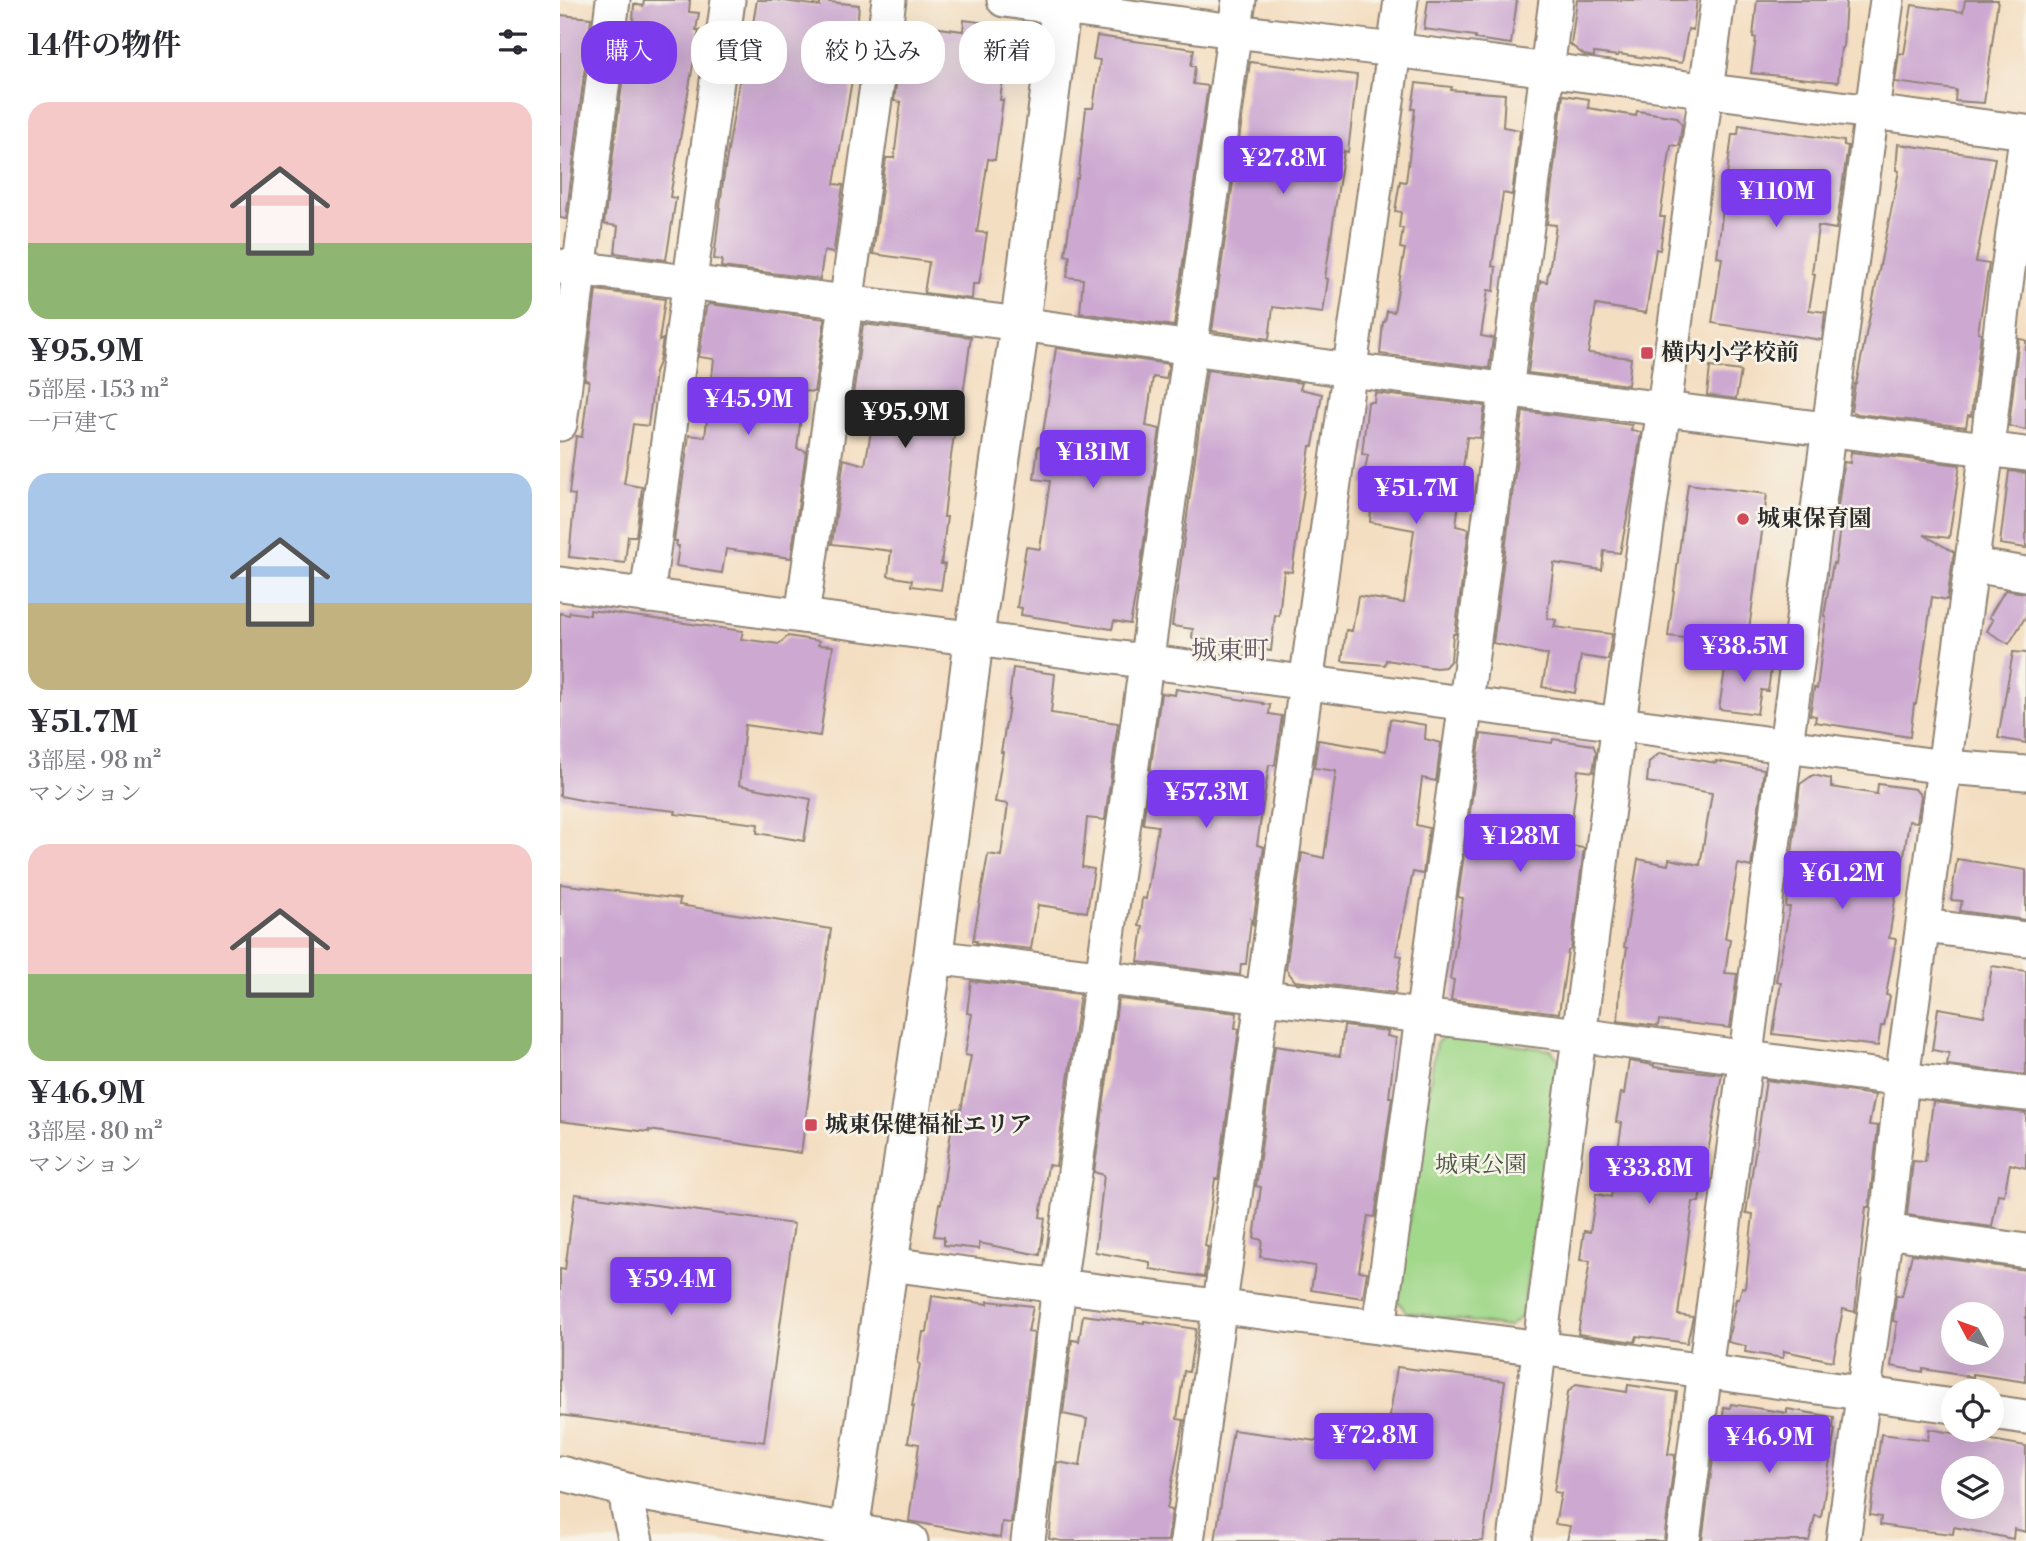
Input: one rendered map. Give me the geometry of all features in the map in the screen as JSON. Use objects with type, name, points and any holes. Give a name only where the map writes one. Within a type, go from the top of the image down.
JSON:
[{"type":"street","points":[[560,424],[570,267],[613,0]]},
{"type":"street","points":[[646,596],[728,0]]},
{"type":"street","points":[[802,616],[890,0]]},
{"type":"street","points":[[1003,0],[1236,16],[1394,50],[2026,132]]},
{"type":"street","points":[[1187,1541],[1401,0]]},
{"type":"street","points":[[1379,1328],[1466,702],[1556,0]]},
{"type":"street","points":[[1515,1541],[1619,722],[1718,0]]},
{"type":"street","points":[[1684,1541],[1786,745],[1887,0]]},
{"type":"street","points":[[850,1536],[933,957],[974,638],[1020,324],[1062,4]]},
{"type":"street","points":[[1028,1541],[1059,1286],[1236,16]]},
{"type":"street","points":[[1851,1540],[1864,1394],[1886,1231],[1902,1079],[1987,449],[2015,293],[2026,138]]},
{"type":"street","points":[[570,267],[1020,324],[1349,370],[2026,454]]},
{"type":"street","points":[[1972,565],[2026,574]]},
{"type":"street","points":[[560,584],[1945,767],[2026,773]]},
{"type":"street","points":[[1924,926],[2026,939]]},
{"type":"street","points":[[933,957],[1579,1035],[2026,1094]]},
{"type":"street","points":[[1886,1231],[2026,1251]]},
{"type":"street","points":[[889,1264],[1540,1348],[1941,1404]]},
{"type":"street","points":[[2004,1414],[2026,1417]]},
{"type":"street","points":[[560,1473],[626,1490],[850,1536],[911,1541]]},
{"type":"street","points":[[626,1490],[636,1541]]},
{"type":"green space","name":"城東公園","points":[[1446,1035],[1551,1050],[1561,1062],[1522,1316],[1508,1327],[1406,1312],[1397,1300],[1436,1043]]},
{"type":"building","points":[[644,0],[690,0],[689,12],[699,13],[698,21],[691,21],[691,76],[670,197],[676,198],[666,260],[615,253],[618,226],[604,224],[622,84],[677,84],[677,21],[633,21],[634,4],[643,6]]},
{"type":"building","points":[[757,0],[820,6],[820,1],[859,5],[858,21],[801,21],[801,84],[851,84],[834,184],[843,185],[834,249],[833,253],[824,251],[820,279],[721,267],[722,260],[714,259],[739,84],[787,84],[787,21],[753,21]]},
{"type":"building","points":[[1428,0],[1517,0],[1511,44],[1424,29]]},
{"type":"building","points":[[1577,0],[1697,0],[1693,30],[1688,29],[1682,63],[1618,54],[1594,53],[1594,57],[1584,55],[1571,45]]},
{"type":"building","points":[[1757,0],[1846,0],[1838,82],[1751,73],[1756,38],[1753,37]]},
{"type":"building","points":[[1965,0],[1998,0],[1984,103],[1955,101],[1956,90],[1895,82],[1899,53],[1904,54],[1912,5],[1963,12]]},
{"type":"building","points":[[560,15],[591,18],[591,21],[581,21],[583,84],[566,219],[560,218]]},
{"type":"building","points":[[945,29],[959,30],[959,84],[1002,84],[1000,100],[1003,100],[995,160],[988,159],[977,232],[987,233],[979,284],[973,284],[972,299],[924,293],[929,262],[873,254],[886,158],[894,158],[901,102],[894,101],[896,84],[945,84]]},
{"type":"building","points":[[1097,36],[1194,49],[1191,66],[1195,66],[1193,84],[1208,86],[1174,326],[1080,313],[1083,279],[1067,277],[1070,256],[1065,255],[1086,108],[1093,108],[1100,60],[1093,59]]},
{"type":"building","points":[[1250,62],[1357,75],[1348,152],[1344,151],[1325,278],[1328,279],[1323,313],[1273,307],[1269,339],[1212,331]]},
{"type":"building","points":[[1416,83],[1452,87],[1451,90],[1505,94],[1503,127],[1520,130],[1512,195],[1503,193],[1492,266],[1496,267],[1494,291],[1488,290],[1481,336],[1493,338],[1489,368],[1380,354],[1383,322],[1387,311],[1394,312],[1405,249],[1400,248],[1403,228],[1399,228],[1401,212],[1395,211],[1400,181],[1406,182]]},
{"type":"building","points":[[1563,95],[1589,99],[1588,108],[1636,116],[1637,111],[1677,117],[1682,125],[1679,146],[1671,145],[1660,217],[1665,217],[1660,250],[1656,249],[1646,313],[1596,305],[1588,353],[1631,358],[1628,385],[1528,373],[1540,281],[1547,282],[1556,225],[1547,224]]},
{"type":"building","points":[[1739,125],[1844,141],[1844,145],[1848,146],[1836,229],[1818,226],[1812,273],[1815,274],[1809,310],[1825,312],[1822,340],[1712,323],[1722,258],[1717,257],[1732,134],[1738,134]]},
{"type":"building","points":[[1898,144],[1995,158],[1976,262],[1989,264],[1978,332],[1981,333],[1971,416],[1968,415],[1966,427],[1851,411],[1899,171],[1896,170]]},
{"type":"building","points":[[596,290],[665,299],[659,341],[663,339],[655,372],[648,426],[633,424],[624,484],[642,487],[636,536],[628,536],[625,563],[569,557],[575,495],[569,494],[576,436],[582,437],[589,381],[585,380]]},
{"type":"building","points":[[709,304],[825,319],[814,392],[804,391],[797,449],[806,451],[791,558],[726,549],[722,573],[676,566],[679,546],[676,546],[677,541],[674,541],[689,435],[705,437],[714,359],[699,357],[706,307]]},
{"type":"building","points":[[863,324],[971,337],[950,463],[944,517],[947,517],[941,564],[945,564],[941,590],[911,586],[912,580],[888,576],[891,551],[832,544],[844,459],[865,465],[877,398],[853,395]]},
{"type":"building","points":[[2019,339],[2026,340],[2026,430],[2009,426]]},
{"type":"building","points":[[1056,348],[1169,364],[1166,379],[1153,377],[1146,426],[1160,429],[1130,624],[1114,621],[1112,629],[1021,615],[1022,608],[1017,607],[1026,547],[1040,549],[1050,481],[1034,479]]},
{"type":"building","points":[[1710,367],[1741,371],[1736,399],[1707,395]]},
{"type":"building","points":[[1207,370],[1302,383],[1300,389],[1322,394],[1313,446],[1310,446],[1292,572],[1284,571],[1279,616],[1275,615],[1271,651],[1192,638],[1193,629],[1172,626]]},
{"type":"building","points":[[1375,393],[1485,406],[1480,438],[1467,437],[1456,526],[1469,529],[1451,660],[1445,667],[1386,660],[1385,665],[1342,661],[1346,630],[1352,631],[1358,596],[1404,603],[1414,530],[1370,522],[1371,511],[1364,509],[1369,485],[1362,484],[1368,455],[1362,454],[1368,402],[1374,402]]},
{"type":"building","points":[[1523,411],[1632,425],[1631,430],[1641,432],[1620,553],[1604,551],[1602,570],[1554,563],[1547,618],[1556,620],[1554,627],[1612,634],[1608,660],[1581,656],[1575,693],[1542,687],[1548,655],[1493,643]]},
{"type":"building","points":[[1851,452],[1960,465],[1949,538],[1924,535],[1954,552],[1947,600],[1932,597],[1910,737],[1815,722],[1816,716],[1810,715],[1814,688],[1817,689],[1824,616],[1842,514],[1837,513],[1844,462],[1850,463]]},
{"type":"building","points":[[2009,471],[2026,473],[2026,548],[2000,544]]},
{"type":"building","points":[[1688,484],[1767,494],[1747,645],[1668,636]]},
{"type":"building","points":[[2005,590],[2026,593],[2026,616],[2009,644],[1987,631],[1993,620],[1989,617]]},
{"type":"building","points":[[590,610],[743,631],[741,639],[779,644],[788,636],[819,641],[818,645],[833,646],[820,736],[745,725],[739,785],[811,799],[804,841],[757,833],[758,824],[560,796],[560,613],[590,615]]},
{"type":"building","points":[[2013,652],[2026,653],[2026,743],[1998,738]]},
{"type":"building","points":[[1727,656],[1772,662],[1768,691],[1761,690],[1757,714],[1719,709]]},
{"type":"building","points":[[1013,668],[1055,674],[1051,713],[1118,723],[1105,820],[1087,818],[1082,867],[1094,869],[1087,912],[1038,905],[1031,949],[973,941],[988,854],[1001,856],[1008,804],[995,802]]},
{"type":"building","points":[[1176,689],[1263,703],[1270,705],[1269,714],[1282,716],[1275,765],[1269,765],[1257,845],[1264,847],[1246,964],[1241,964],[1240,975],[1138,962],[1143,927],[1139,926],[1142,898],[1146,899],[1158,826],[1143,824],[1161,693],[1175,695]]},
{"type":"building","points":[[1390,719],[1426,725],[1425,739],[1441,743],[1436,781],[1422,778],[1416,825],[1429,828],[1423,874],[1413,872],[1396,955],[1402,956],[1395,993],[1295,981],[1286,969],[1302,853],[1324,858],[1336,771],[1314,768],[1318,740],[1386,751]]},
{"type":"building","points":[[1481,734],[1593,745],[1596,752],[1593,772],[1578,770],[1569,846],[1584,848],[1571,949],[1568,951],[1559,1013],[1451,1000],[1454,980],[1450,979],[1463,898],[1458,897]]},
{"type":"building","points":[[1660,753],[1764,769],[1751,867],[1738,864],[1725,938],[1730,939],[1725,973],[1737,974],[1730,1028],[1659,1020],[1658,1026],[1618,1021],[1627,948],[1624,947],[1638,859],[1668,865],[1669,859],[1700,865],[1712,793],[1647,782],[1649,762]]},
{"type":"building","points":[[1813,775],[1831,779],[1831,787],[1877,794],[1878,784],[1915,789],[1921,796],[1917,822],[1909,821],[1899,889],[1897,888],[1889,938],[1896,939],[1886,995],[1890,996],[1878,1046],[1773,1034],[1781,982],[1776,981],[1790,907],[1786,907],[1800,784]]},
{"type":"building","points":[[1957,859],[2026,870],[2026,920],[1960,911],[1962,901],[1951,900]]},
{"type":"building","points":[[560,884],[680,899],[679,905],[831,929],[801,1153],[649,1130],[560,1121]]},
{"type":"building","points":[[1992,966],[2026,971],[2026,1075],[1947,1065],[1949,1053],[1932,1050],[1938,1008],[1984,1016]]},
{"type":"building","points":[[971,981],[1080,994],[1056,1166],[1048,1165],[1040,1217],[1045,1218],[1040,1255],[979,1243],[979,1249],[944,1245],[944,1237],[934,1236],[954,1109],[961,1110],[971,1056],[965,1055],[972,1014],[967,1013]]},
{"type":"building","points":[[1120,999],[1237,1013],[1235,1028],[1239,1029],[1218,1179],[1215,1179],[1205,1246],[1208,1247],[1204,1277],[1150,1269],[1150,1262],[1095,1252],[1104,1175],[1094,1172]]},
{"type":"building","points":[[1344,1026],[1388,1031],[1387,1036],[1396,1038],[1389,1097],[1392,1097],[1375,1217],[1368,1216],[1359,1271],[1367,1272],[1363,1298],[1311,1290],[1315,1266],[1260,1257],[1262,1240],[1254,1238],[1261,1187],[1256,1186],[1275,1046],[1340,1056]]},
{"type":"building","points":[[1629,1061],[1654,1067],[1722,1074],[1699,1202],[1693,1202],[1678,1315],[1693,1317],[1687,1343],[1637,1336],[1635,1342],[1578,1334],[1590,1261],[1580,1260],[1584,1231],[1590,1232],[1596,1194],[1611,1197],[1622,1123],[1616,1122]]},
{"type":"building","points":[[1766,1080],[1875,1095],[1869,1125],[1878,1126],[1855,1312],[1843,1309],[1833,1361],[1784,1351],[1783,1358],[1745,1352],[1746,1346],[1728,1342],[1736,1299],[1739,1299],[1742,1287],[1745,1288],[1753,1214],[1746,1213]]},
{"type":"building","points":[[1933,1102],[2026,1113],[2026,1168],[2010,1164],[2004,1195],[1998,1194],[1992,1227],[1907,1215],[1913,1161],[1925,1162]]},
{"type":"building","points":[[575,1194],[794,1224],[764,1442],[560,1415],[560,1269],[565,1270]]},
{"type":"building","points":[[1912,1254],[2026,1270],[2026,1382],[1923,1369],[1923,1372],[1891,1366],[1897,1322],[1893,1321],[1896,1296],[1902,1296]]},
{"type":"building","points":[[932,1296],[988,1304],[988,1301],[1033,1306],[1028,1332],[1034,1333],[1011,1523],[1002,1522],[1000,1538],[909,1521],[919,1444],[908,1442],[923,1332],[927,1332]]},
{"type":"building","points":[[1083,1315],[1196,1329],[1189,1372],[1184,1371],[1177,1419],[1184,1420],[1167,1509],[1172,1510],[1168,1541],[1049,1539],[1057,1462],[1080,1466],[1087,1419],[1063,1414],[1072,1340],[1079,1341]]},
{"type":"building","points":[[1397,1367],[1505,1381],[1483,1541],[1215,1541],[1233,1430],[1385,1450]]},
{"type":"building","points":[[1576,1384],[1627,1392],[1628,1385],[1677,1392],[1668,1454],[1675,1455],[1664,1541],[1567,1541],[1570,1526],[1555,1524],[1561,1493],[1554,1492],[1568,1392]]},
{"type":"building","points":[[1731,1404],[1834,1417],[1835,1429],[1821,1517],[1815,1516],[1809,1541],[1702,1541],[1713,1460],[1718,1461],[1724,1407],[1730,1408]]},
{"type":"building","points":[[1929,1429],[1941,1431],[1941,1442],[2003,1442],[2026,1446],[2026,1532],[2014,1529],[2013,1539],[1954,1527],[1953,1534],[1880,1525],[1881,1517],[1870,1515],[1881,1434],[1928,1440]]},
{"type":"place","name":"横内小学校前","points":[[1647,353]]},
{"type":"place","name":"城東保育園","points":[[1743,519]]},
{"type":"place","name":"城東保健福祉エリア","points":[[811,1125]]},
{"type":"district","name":"城東町","points":[[1230,651]]}]
